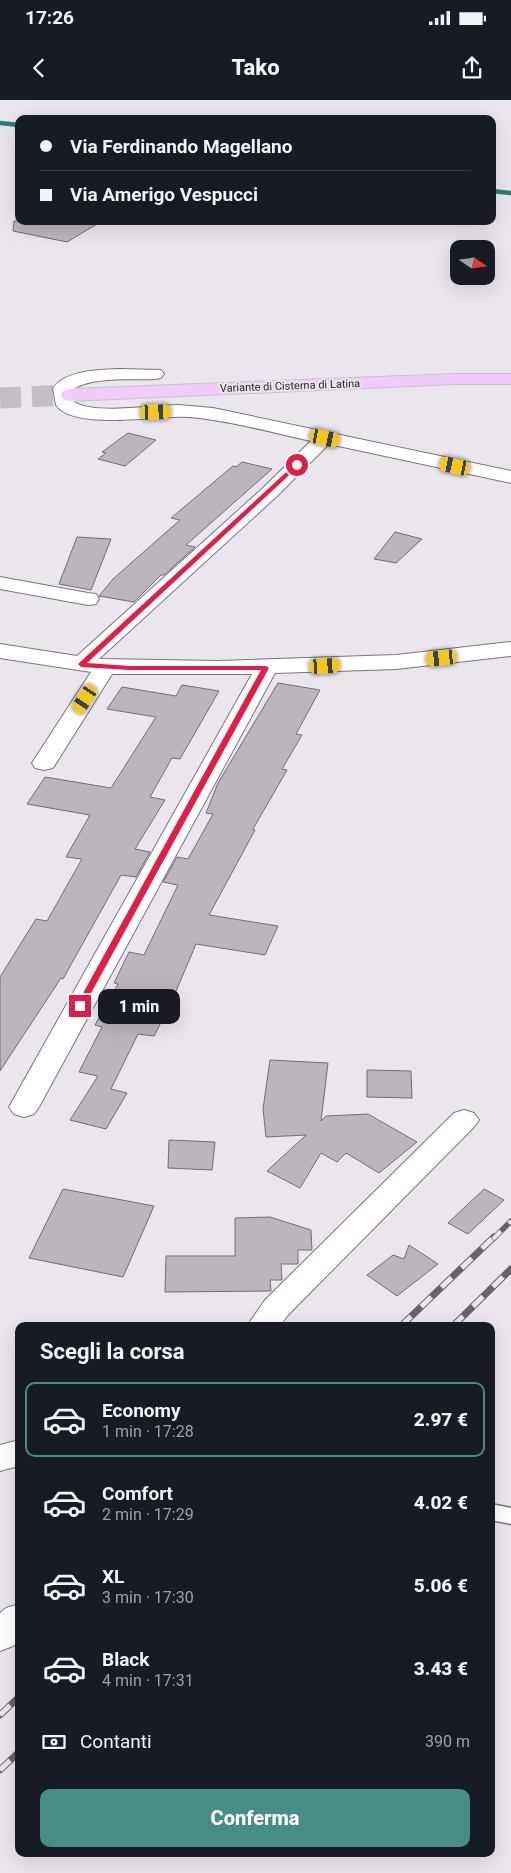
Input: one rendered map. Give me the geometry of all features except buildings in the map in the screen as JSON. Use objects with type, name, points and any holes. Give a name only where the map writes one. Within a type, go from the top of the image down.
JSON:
[{"type":"main road","name":"Variante di Cisterna di Latina","points":[[70,395],[455,379],[511,379]]},
{"type":"street","points":[[155,374],[103,377],[75,381],[62,388],[62,401],[68,408],[81,412],[101,414],[178,411],[206,413],[511,477]]},
{"type":"street","points":[[81,664],[325,438]]},
{"type":"street","points":[[0,584],[88,599]]},
{"type":"street","points":[[0,652],[105,668],[266,668],[412,661],[511,649]]},
{"type":"street","points":[[44,762],[105,668]]},
{"type":"street","points":[[24,1107],[266,668]]},
{"type":"street","points":[[266,1322],[276,1308],[464,1120]]},
{"type":"street","points":[[0,1458],[15,1454]]},
{"type":"street","points":[[0,1635],[15,1622]]},
{"type":"lane","points":[[495,1513],[511,1516]]},
{"type":"waterway","points":[[0,123],[15,125]]},
{"type":"waterway","points":[[496,191],[511,193]]},
{"type":"tunnel","points":[[0,398],[70,395]]},
{"type":"railway","points":[[493,1239],[511,1221]]},
{"type":"railway","points":[[405,1322],[494,1237]]},
{"type":"railway","points":[[457,1322],[511,1269]]},
{"type":"railway","points":[[0,1715],[15,1701]]},
{"type":"railway","points":[[0,1770],[15,1756]]},
{"type":"route","points":[[80,1006],[266,668],[105,668],[81,664],[270,492],[297,465]]}]
